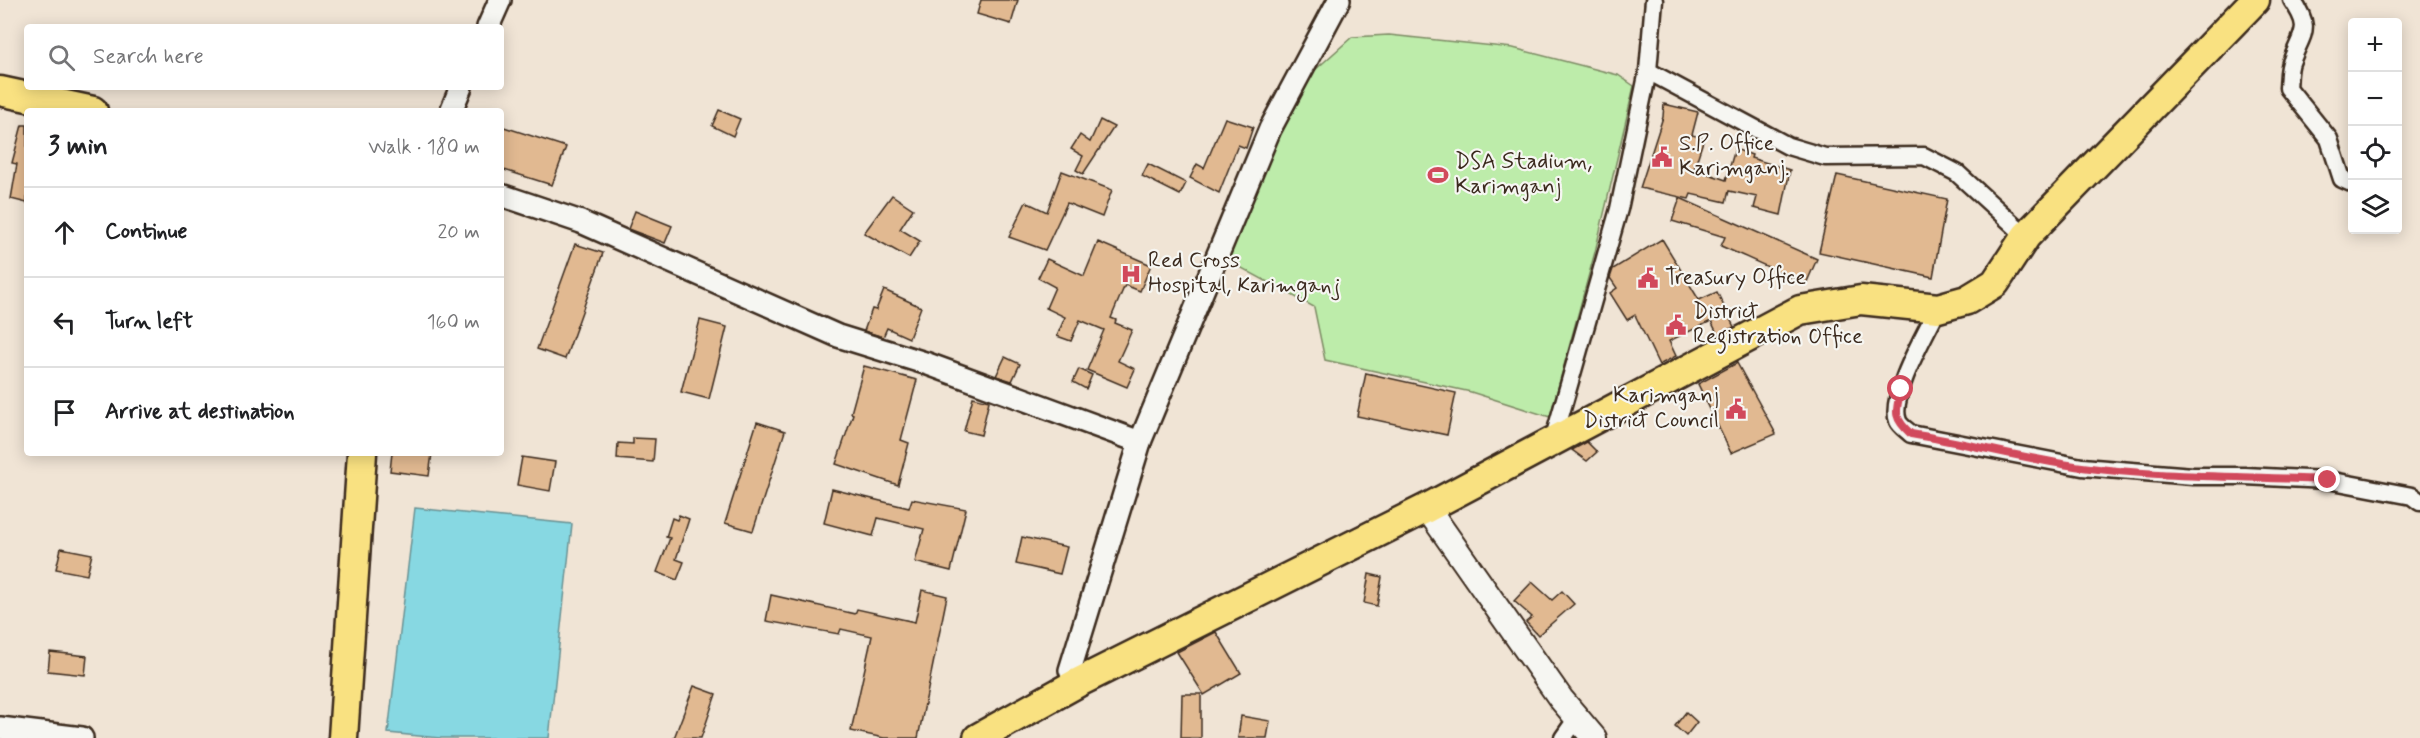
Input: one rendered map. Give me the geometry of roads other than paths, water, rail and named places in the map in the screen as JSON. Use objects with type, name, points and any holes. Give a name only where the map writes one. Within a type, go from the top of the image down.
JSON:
[{"type":"highway","points":[[978,738],[1077,683],[1427,508],[1800,310],[1861,300],[1938,308],[1968,300],[1995,283],[2026,236],[2255,0]]},
{"type":"highway","points":[[0,92],[78,108]]},
{"type":"highway","points":[[343,738],[362,456]]},
{"type":"main road","points":[[1427,508],[1561,699],[1594,738]]},
{"type":"street","points":[[489,24],[500,0]]},
{"type":"street","points":[[1077,683],[1070,670],[1140,442],[1270,129],[1339,0]]},
{"type":"street","points":[[1553,441],[1619,209],[1648,71],[1654,0]]},
{"type":"street","points":[[2292,0],[2303,16],[2303,40],[2291,61],[2289,88],[2329,139],[2342,179],[2348,182]]},
{"type":"street","points":[[1648,71],[1788,146],[1825,157],[1924,156],[1958,173],[2026,236]]},
{"type":"street","points":[[452,108],[460,90]]},
{"type":"street","points":[[504,196],[581,222],[837,336],[928,364],[1140,442]]},
{"type":"street","points":[[1938,308],[1901,389],[1896,411],[1898,423],[1911,434],[2082,467],[2193,476],[2328,480],[2412,496],[2420,502]]},
{"type":"street","points":[[1563,738],[1577,718]]},
{"type":"street","points":[[0,728],[82,738]]},
{"type":"water","points":[[415,508],[572,524],[549,738],[440,738],[388,733]]},
{"type":"place","name":"S.P. Office Karimganj.","points":[[1662,157]]},
{"type":"place","name":"DSA Stadium, Karimganj","points":[[1438,175]]},
{"type":"place","name":"Red Cross Hospital, Karimganj","points":[[1131,274]]},
{"type":"place","name":"Treasury Office","points":[[1648,278]]},
{"type":"place","name":"District Registration Office","points":[[1676,325]]},
{"type":"place","name":"Karimganj District Council","points":[[1736,409]]}]
